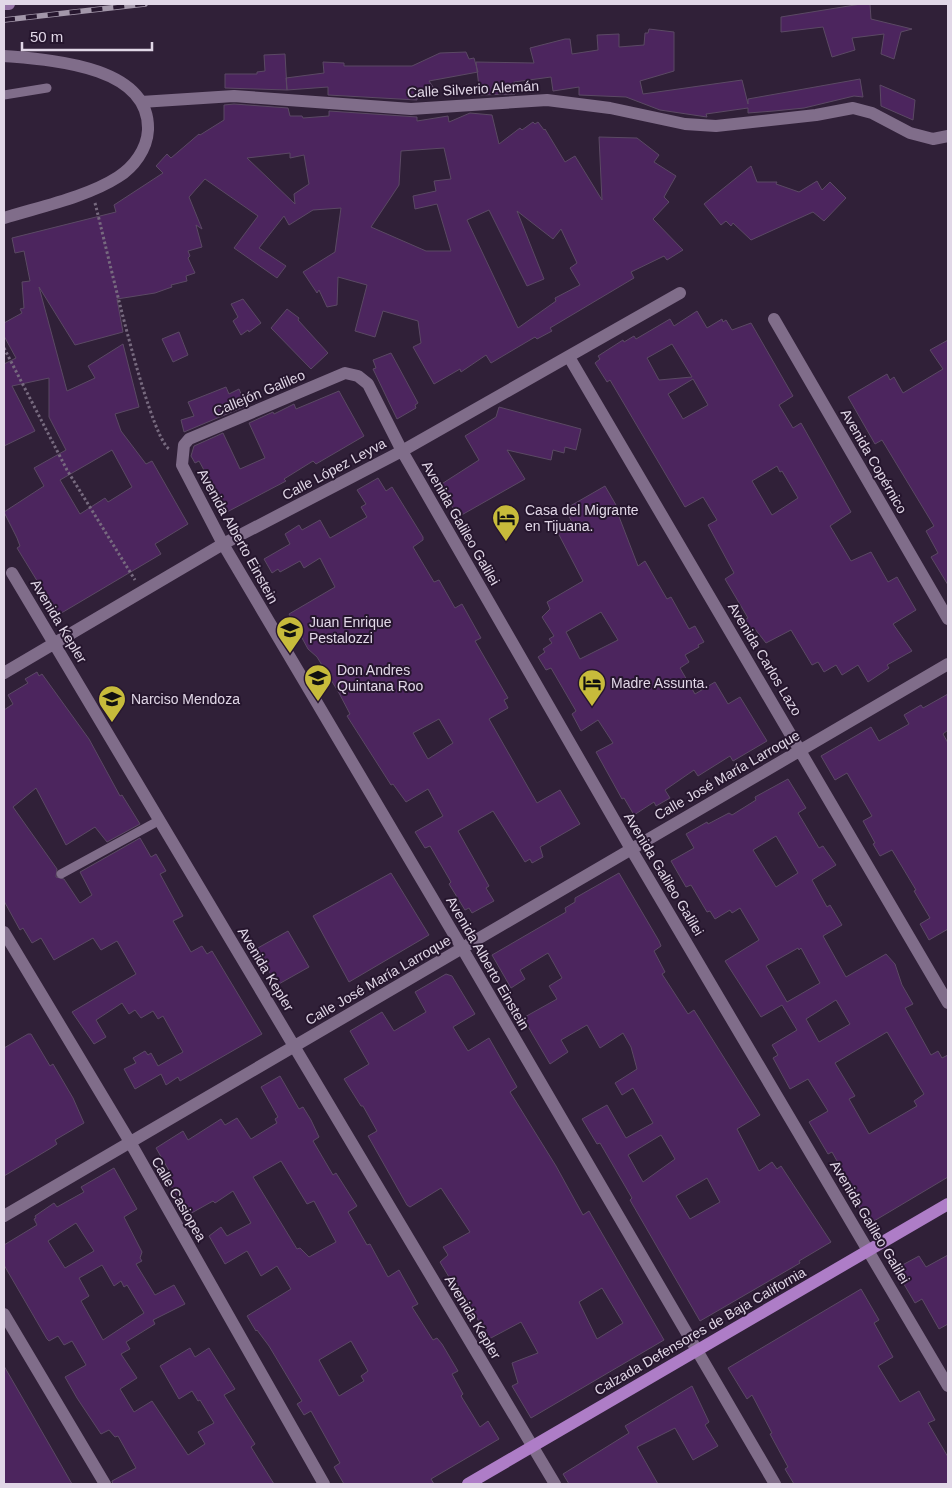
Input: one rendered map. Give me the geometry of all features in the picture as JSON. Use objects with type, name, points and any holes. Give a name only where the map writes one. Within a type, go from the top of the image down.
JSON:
[{"type":"main road","points":[[4,4],[9,4]]},
{"type":"main road","name":"Calzada Defensores de Baja California","points":[[468,1484],[948,1204]]},
{"type":"street","points":[[4,56],[59,61],[93,70],[128,86],[141,102],[148,120],[147,140],[138,159],[119,177],[92,190],[4,218]]},
{"type":"street","name":"Calle Silverio Alemán","points":[[141,102],[234,96],[411,109],[547,100],[610,108],[685,124],[716,126],[816,115],[853,108],[872,113],[910,133],[933,140],[948,136]]},
{"type":"street","name":"Calle López Leyva","points":[[4,673],[223,544],[402,450],[680,293]]},
{"type":"street","name":"Avenida Copérnico","points":[[774,319],[948,619]]},
{"type":"street","name":"Avenida Carlos Lazo","points":[[569,357],[948,1003]]},
{"type":"street","name":"Callejón Galileo","points":[[183,455],[184,445],[189,439],[345,373],[358,376]]},
{"type":"street","name":"Avenida Galileo Galilei","points":[[358,376],[368,384],[402,450],[631,849],[948,1386]]},
{"type":"street","name":"Avenida Alberto Einstein","points":[[183,455],[182,465],[223,544],[462,948],[775,1484]]},
{"type":"street","name":"Avenida Kepler","points":[[12,573],[555,1484]]},
{"type":"street","name":"Calle José María Larroque","points":[[4,1216],[948,664]]},
{"type":"street","name":"Calle Casiopea","points":[[4,932],[130,1142],[324,1484]]},
{"type":"street","points":[[4,1314],[105,1484]]},
{"type":"lane","points":[[4,95],[47,88]]},
{"type":"lane","points":[[61,874],[160,820]]},
{"type":"path","points":[[92,190],[136,367],[159,435],[165,446],[172,452],[183,455]]},
{"type":"path","points":[[4,348],[67,470],[141,591]]},
{"type":"building","points":[[870,4],[871,19],[912,29],[901,32],[894,59],[881,54],[884,34],[852,38],[855,50],[832,57],[823,27],[781,32],[781,17]]},
{"type":"building","points":[[649,29],[674,32],[674,71],[640,81],[643,94],[742,80],[748,104],[748,99],[860,79],[863,97],[854,96],[804,108],[774,111],[748,113],[748,108],[706,114],[707,117],[660,110],[626,97],[579,95],[579,87],[553,91],[551,77],[514,82],[515,94],[480,95],[476,62],[534,63],[530,48],[565,39],[570,39],[572,54],[598,50],[597,35],[619,34],[619,47],[644,45],[645,33],[648,33]]},
{"type":"building","points":[[466,52],[469,59],[474,58],[478,72],[429,81],[433,87],[417,98],[417,100],[328,95],[328,87],[287,90],[286,78],[324,73],[323,62],[344,63],[344,66],[412,66],[440,53]]},
{"type":"building","points":[[285,54],[287,90],[225,88],[225,74],[257,74],[257,72],[265,71],[264,55]]},
{"type":"building","points":[[880,85],[915,100],[913,120],[881,106]]},
{"type":"building","points":[[224,105],[288,108],[290,116],[302,116],[303,118],[329,116],[329,111],[417,117],[417,121],[448,116],[449,122],[470,113],[492,115],[499,144],[520,128],[522,130],[533,122],[535,124],[538,122],[545,129],[565,162],[575,156],[602,200],[599,137],[637,138],[659,155],[654,162],[676,176],[664,197],[669,202],[653,219],[683,250],[667,260],[664,256],[631,272],[634,278],[550,328],[552,331],[537,339],[535,337],[491,363],[486,355],[461,372],[460,369],[434,384],[413,347],[421,343],[418,321],[383,311],[375,337],[355,331],[367,285],[338,277],[337,305],[327,307],[319,290],[317,293],[303,272],[335,252],[341,208],[313,210],[289,225],[284,216],[259,248],[286,266],[277,278],[234,248],[258,216],[205,179],[189,197],[202,229],[196,225],[202,247],[188,251],[190,256],[188,258],[195,273],[186,276],[187,281],[171,285],[172,287],[155,293],[117,299],[123,332],[75,345],[39,287],[67,391],[95,378],[88,366],[123,344],[139,407],[115,414],[121,431],[146,464],[152,461],[188,524],[155,544],[161,554],[58,615],[17,548],[20,546],[4,512],[44,486],[34,468],[66,450],[49,417],[49,378],[12,386],[35,431],[4,446],[4,364],[16,358],[4,336],[4,323],[22,313],[20,309],[24,308],[22,282],[30,281],[24,251],[15,253],[12,238],[116,212],[114,205],[163,173],[156,166],[167,154],[171,158],[199,134],[224,120]],"holes":[[[444,148],[451,179],[434,181],[436,191],[413,196],[415,209],[437,204],[451,251],[426,251],[371,227],[399,185],[401,151]],[[290,153],[290,158],[304,155],[309,184],[294,194],[295,204],[247,158]],[[489,210],[527,286],[544,279],[517,211],[553,239],[561,229],[577,263],[570,268],[580,285],[555,298],[556,301],[518,328],[467,220]],[[112,450],[132,487],[108,502],[105,498],[80,514],[60,480]]]},
{"type":"building","points":[[751,166],[757,182],[777,182],[776,184],[799,192],[817,181],[822,190],[830,182],[846,198],[824,221],[813,212],[751,240],[733,223],[731,226],[726,221],[721,225],[704,204]]},
{"type":"building","points":[[243,299],[261,323],[249,332],[248,330],[241,335],[233,321],[238,317],[231,304]]},
{"type":"building","points":[[287,309],[299,318],[298,320],[328,353],[311,369],[271,328]]},
{"type":"building","points":[[697,311],[707,328],[722,319],[723,322],[726,320],[732,330],[751,323],[793,396],[779,405],[793,428],[801,423],[851,512],[830,526],[851,561],[871,552],[888,582],[897,577],[916,610],[893,624],[912,651],[887,665],[889,668],[868,682],[858,665],[842,675],[836,665],[824,672],[818,662],[812,665],[791,630],[766,643],[755,629],[750,632],[743,621],[748,618],[725,579],[734,573],[708,525],[717,520],[703,497],[685,507],[610,380],[607,382],[595,363],[600,359],[598,356],[623,340],[624,342],[634,336],[636,339],[670,319],[674,326]],"holes":[[[672,344],[692,377],[659,380],[647,358]],[[693,379],[708,405],[683,419],[668,394]],[[777,466],[798,498],[772,515],[752,481]]]},
{"type":"building","points":[[179,332],[188,355],[173,362],[162,339]]},
{"type":"building","points":[[948,340],[948,585],[931,557],[938,553],[926,531],[934,526],[882,440],[875,444],[848,397],[887,374],[890,380],[894,377],[903,393],[943,369],[930,350]]},
{"type":"building","points":[[391,353],[418,403],[415,405],[416,408],[397,419],[373,369],[376,368],[373,360]]},
{"type":"building","points":[[226,387],[229,394],[239,389],[246,406],[184,432],[181,420],[194,416],[188,402]]},
{"type":"building","points":[[339,391],[364,436],[316,464],[313,461],[284,479],[286,481],[227,512],[199,461],[195,463],[191,456],[194,446],[223,433],[240,469],[265,458],[249,423],[294,404],[296,409]]},
{"type":"building","points":[[499,407],[581,429],[576,450],[565,447],[564,453],[553,450],[551,460],[507,450],[525,479],[458,517],[440,485],[479,460],[465,436],[496,417]]},
{"type":"building","points":[[378,478],[386,491],[392,487],[423,537],[423,540],[413,547],[434,582],[439,580],[455,608],[462,604],[481,638],[475,641],[508,698],[504,700],[508,708],[489,719],[537,803],[560,790],[580,824],[540,847],[543,857],[532,863],[530,859],[525,862],[493,811],[458,831],[489,886],[486,888],[494,901],[472,913],[469,908],[465,910],[449,884],[451,882],[430,846],[425,848],[415,832],[443,816],[428,789],[406,802],[393,784],[391,785],[347,716],[350,714],[339,693],[317,657],[308,649],[289,614],[335,587],[320,558],[304,568],[300,561],[280,572],[278,569],[272,573],[264,559],[290,544],[285,534],[299,525],[302,530],[320,520],[330,538],[367,517],[361,507],[366,504],[357,490]],"holes":[[[439,719],[453,743],[428,759],[413,733]]]},
{"type":"building","points":[[605,486],[620,512],[618,514],[638,566],[645,561],[667,599],[671,597],[689,629],[695,626],[704,642],[685,655],[689,662],[680,668],[695,694],[715,682],[728,704],[740,697],[767,741],[733,761],[730,756],[698,776],[694,770],[665,790],[670,798],[656,806],[654,802],[634,815],[624,798],[622,799],[596,752],[613,743],[598,720],[581,731],[572,714],[576,711],[551,668],[546,670],[538,657],[545,652],[543,649],[552,643],[549,639],[554,636],[542,617],[550,609],[547,602],[583,581],[558,533],[573,524],[565,509]],"holes":[[[601,612],[618,640],[580,659],[566,632]]]},
{"type":"building","points":[[37,672],[39,676],[42,674],[89,739],[120,796],[122,795],[140,824],[107,842],[95,827],[66,845],[36,788],[13,807],[57,869],[56,877],[64,879],[80,903],[92,895],[80,872],[140,838],[151,857],[156,854],[166,871],[160,874],[183,916],[173,921],[191,952],[202,946],[207,954],[212,951],[262,1034],[180,1081],[178,1077],[166,1085],[161,1074],[135,1089],[124,1069],[136,1063],[133,1058],[145,1051],[148,1055],[151,1053],[158,1066],[183,1052],[163,1016],[158,1019],[153,1011],[141,1018],[135,1010],[129,1014],[122,1003],[96,1020],[106,1037],[94,1044],[72,1012],[136,974],[117,941],[101,950],[93,938],[54,960],[41,938],[32,943],[23,928],[20,930],[4,901],[4,710],[13,704],[8,695],[28,683],[25,679]]},
{"type":"building","points":[[948,694],[948,730],[943,734],[948,743],[948,929],[929,940],[920,924],[930,918],[914,891],[916,890],[892,850],[880,856],[863,821],[872,816],[847,773],[835,780],[821,756],[871,727],[879,741],[909,724],[904,715],[921,705],[923,708]]},
{"type":"building","points":[[788,779],[806,808],[798,813],[819,848],[823,846],[836,865],[812,880],[827,907],[830,905],[842,925],[823,936],[846,977],[886,954],[895,964],[902,985],[913,1004],[905,1008],[931,1055],[938,1051],[942,1058],[948,1055],[948,1177],[869,1224],[848,1188],[851,1186],[832,1152],[828,1154],[809,1122],[828,1111],[808,1079],[790,1089],[773,1058],[778,1055],[772,1045],[797,1030],[782,1005],[761,1017],[725,961],[759,940],[740,908],[732,913],[730,910],[715,919],[710,911],[707,912],[691,885],[686,887],[671,861],[694,848],[686,834],[707,822],[708,824],[729,813],[732,815],[756,800],[755,797]],"holes":[[[776,836],[798,873],[776,887],[753,850]],[[801,948],[820,983],[787,1002],[766,966]],[[836,1000],[850,1024],[819,1042],[806,1019]],[[887,1032],[924,1094],[914,1101],[917,1106],[869,1134],[849,1099],[855,1096],[835,1063]]]},
{"type":"building","points":[[391,873],[429,935],[349,982],[313,916]]},
{"type":"building","points":[[619,873],[659,941],[661,946],[654,951],[665,972],[662,974],[688,1014],[694,1010],[760,1115],[737,1129],[759,1171],[772,1162],[777,1169],[781,1166],[831,1242],[799,1261],[800,1263],[700,1321],[630,1200],[632,1198],[600,1143],[597,1144],[582,1119],[607,1105],[626,1138],[653,1123],[633,1088],[622,1095],[615,1083],[637,1069],[631,1047],[623,1033],[600,1048],[587,1025],[561,1040],[568,1052],[550,1064],[523,1018],[557,999],[549,986],[562,978],[548,953],[520,970],[525,979],[511,988],[492,955],[566,912],[565,908],[575,902],[575,898]],"holes":[[[661,1135],[675,1159],[643,1182],[628,1155]],[[707,1178],[720,1202],[690,1219],[676,1196]]]},
{"type":"building","points":[[288,931],[309,967],[277,985],[256,949]]},
{"type":"building","points":[[446,974],[452,976],[475,1014],[453,1027],[468,1051],[489,1038],[517,1087],[510,1092],[556,1166],[583,1215],[589,1211],[664,1340],[531,1418],[512,1386],[518,1383],[512,1363],[538,1353],[521,1322],[489,1339],[455,1280],[452,1282],[440,1262],[448,1255],[443,1247],[470,1232],[441,1188],[410,1207],[407,1205],[368,1136],[377,1131],[363,1106],[361,1106],[344,1079],[369,1064],[350,1031],[382,1012],[394,1031],[426,1012],[415,992]],"holes":[[[602,1288],[623,1323],[597,1339],[579,1302]]]},
{"type":"building","points":[[31,1034],[50,1066],[53,1064],[73,1098],[84,1123],[55,1140],[57,1144],[51,1148],[4,1176],[4,1048]]},
{"type":"building","points":[[280,1076],[299,1109],[303,1107],[319,1137],[313,1141],[333,1175],[336,1173],[357,1206],[348,1212],[367,1245],[370,1244],[388,1277],[399,1270],[418,1304],[412,1307],[433,1340],[437,1338],[442,1344],[458,1371],[452,1374],[463,1394],[461,1396],[480,1427],[488,1421],[499,1439],[431,1479],[434,1484],[344,1484],[334,1467],[340,1463],[311,1411],[304,1415],[297,1404],[302,1401],[269,1346],[256,1331],[247,1316],[291,1289],[277,1266],[261,1276],[247,1251],[225,1264],[209,1236],[221,1227],[227,1236],[251,1223],[233,1191],[215,1203],[213,1201],[188,1215],[166,1177],[171,1174],[156,1148],[183,1131],[188,1140],[221,1119],[225,1125],[237,1118],[251,1139],[277,1123],[275,1119],[278,1117],[261,1087]],"holes":[[[281,1161],[307,1204],[314,1201],[336,1242],[309,1257],[300,1248],[297,1249],[253,1177]],[[351,1341],[368,1371],[361,1376],[364,1381],[339,1396],[319,1360]]]},
{"type":"building","points":[[114,1168],[137,1209],[124,1217],[142,1252],[140,1258],[142,1261],[136,1264],[155,1295],[174,1285],[185,1304],[153,1320],[155,1324],[126,1342],[130,1349],[121,1354],[137,1378],[120,1389],[134,1412],[152,1401],[188,1455],[205,1444],[198,1432],[214,1423],[192,1391],[179,1399],[160,1366],[190,1348],[195,1357],[209,1348],[235,1389],[224,1395],[255,1444],[251,1447],[274,1484],[113,1484],[112,1481],[136,1468],[118,1436],[115,1437],[109,1430],[101,1434],[65,1377],[86,1365],[72,1341],[64,1345],[58,1336],[49,1341],[47,1339],[4,1265],[4,1245],[37,1225],[34,1219],[36,1218],[35,1216],[54,1203],[57,1207],[84,1192],[81,1187]],"holes":[[[76,1223],[94,1251],[65,1268],[48,1241]],[[102,1265],[114,1286],[121,1281],[124,1287],[127,1285],[144,1313],[103,1340],[81,1301],[89,1296],[79,1278]]]},
{"type":"building","points":[[948,1255],[948,1324],[939,1329],[922,1299],[915,1303],[895,1269],[919,1256],[926,1267]]},
{"type":"building","points":[[861,1289],[879,1320],[874,1323],[893,1357],[878,1366],[900,1402],[919,1391],[935,1420],[928,1423],[948,1457],[948,1484],[794,1484],[785,1469],[788,1467],[770,1434],[772,1433],[752,1395],[747,1399],[728,1368]]},
{"type":"building","points":[[4,1366],[26,1404],[72,1484],[4,1484]]},
{"type":"building","points":[[692,1386],[709,1422],[705,1425],[718,1446],[693,1460],[675,1428],[637,1447],[658,1484],[569,1484],[563,1474],[629,1433],[625,1426]]},
{"type":"railway","points":[[4,20],[145,4]]},
{"type":"place","name":"Casa del Migrante en Tijuana.","points":[[506,542]]},
{"type":"place","name":"Juan Enrique Pestalozzi","points":[[290,654]]},
{"type":"place","name":"Don Andres Quintana Roo","points":[[318,702]]},
{"type":"place","name":"Madre Assunta.","points":[[592,707]]},
{"type":"place","name":"Narciso Mendoza","points":[[112,723]]}]
